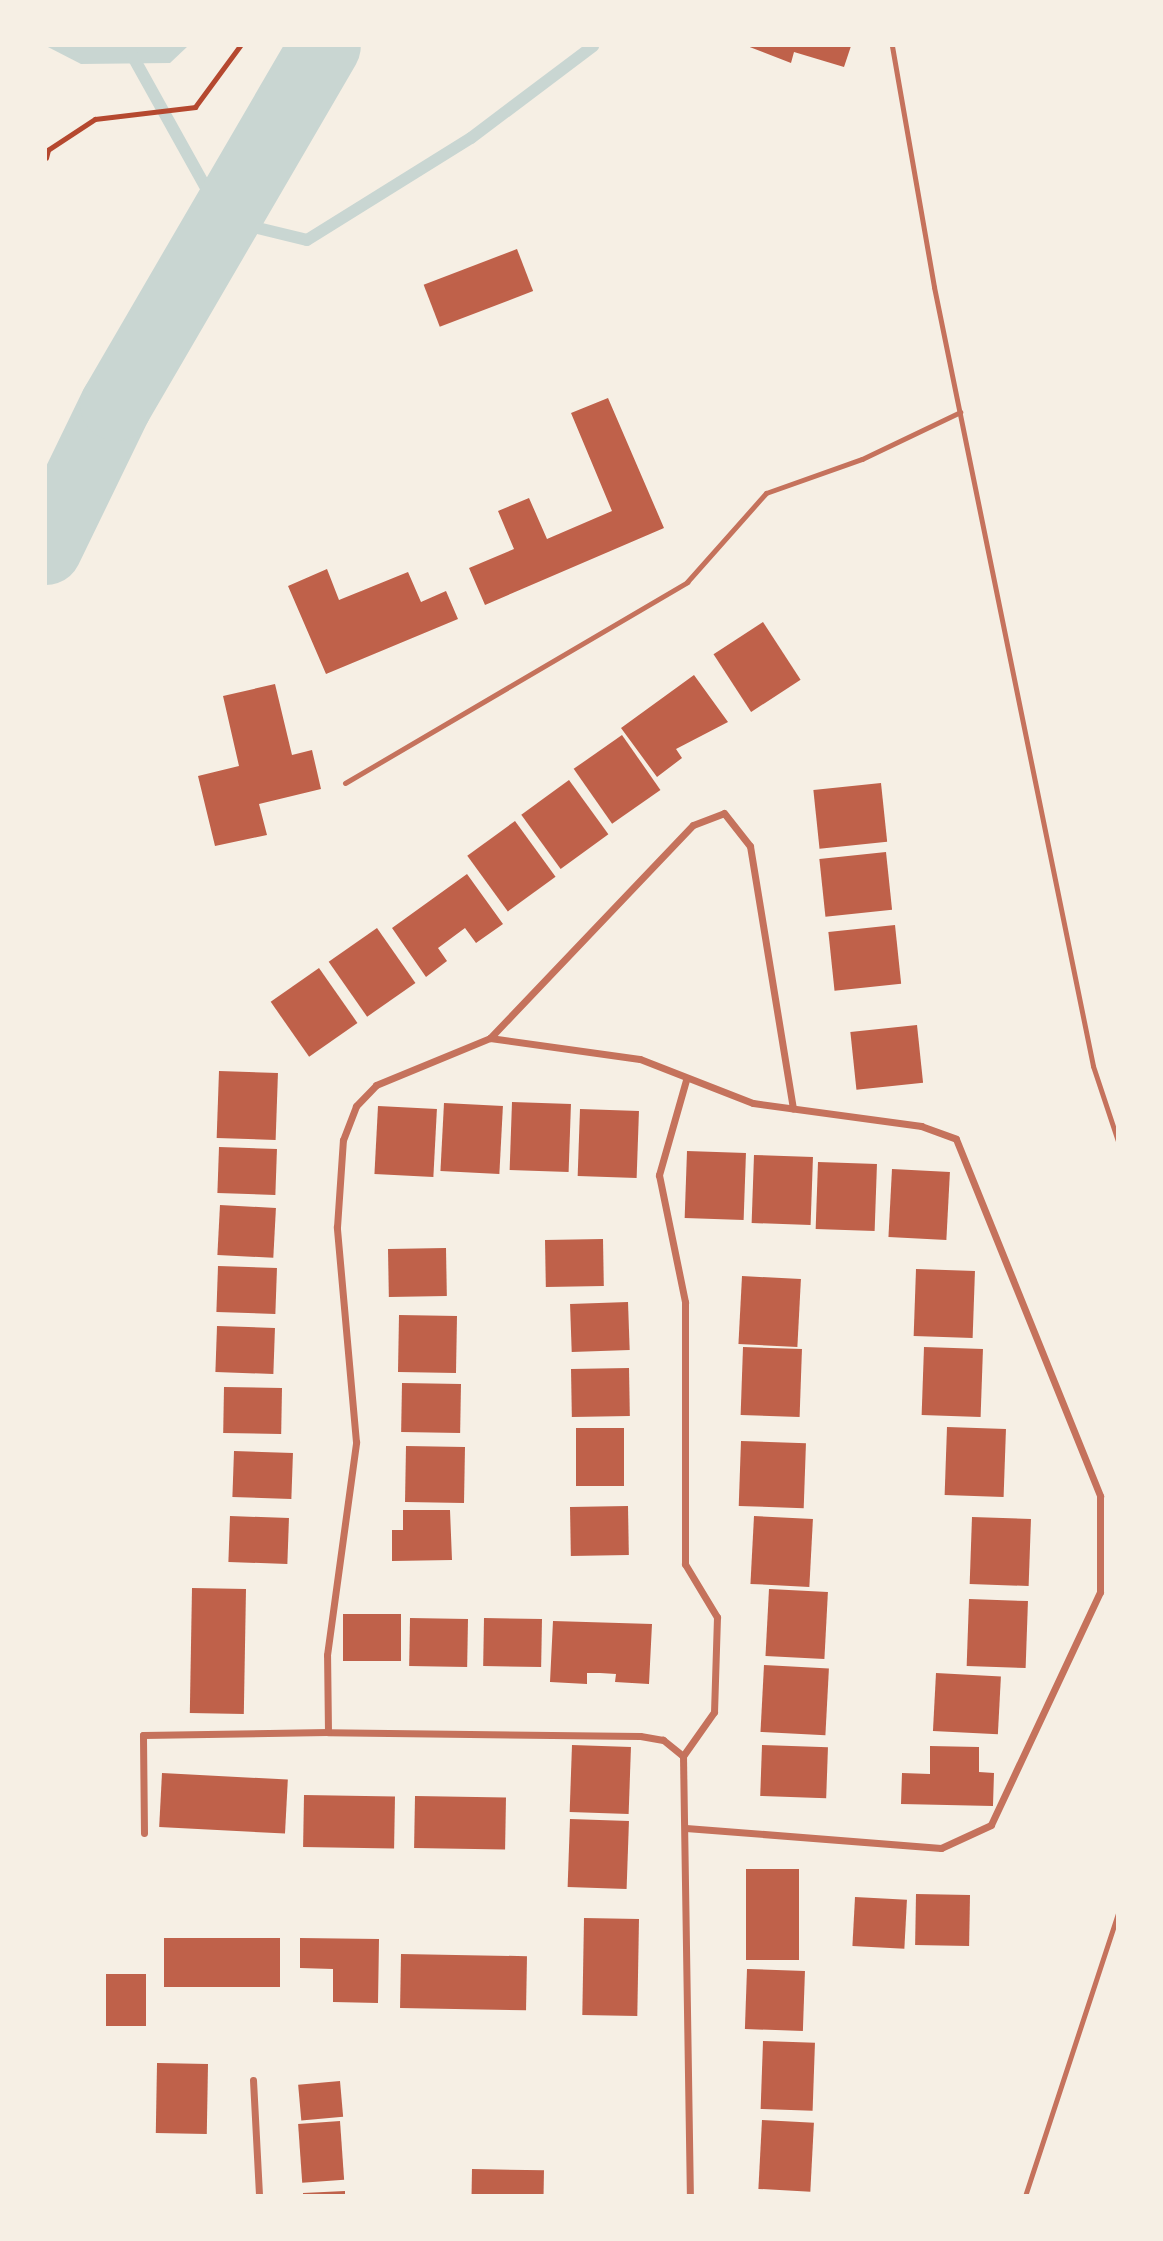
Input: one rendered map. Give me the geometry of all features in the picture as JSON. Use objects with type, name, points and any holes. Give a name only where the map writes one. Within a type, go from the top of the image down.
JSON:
[{"type":"street","points":[[328,1732],[327,1655],[356,1442],[337,1227],[343,1140],[356,1106],[376,1085],[490,1038],[693,825],[724,813],[750,846],[793,1109]]},
{"type":"street","points":[[490,1038],[640,1059],[686,1080],[793,1109],[922,1126],[956,1139],[972,1168],[1100,1496],[1100,1591],[991,1825],[941,1848],[686,1828]]},
{"type":"street","points":[[686,1080],[659,1175],[685,1302],[685,1564],[717,1617],[714,1713],[683,1756],[690,2196]]},
{"type":"street","points":[[145,1833],[143,1735],[328,1732],[640,1736],[663,1740],[683,1756]]},
{"type":"street","points":[[253,2080],[259,2196]]},
{"type":"lane","points":[[892,46],[960,412],[1093,1066],[1118,1141]]},
{"type":"lane","points":[[345,783],[687,582],[766,493],[862,459],[960,412]]},
{"type":"lane","points":[[1026,2196],[1118,1913]]},
{"type":"path","points":[[46,158],[95,119],[195,107],[240,46]]},
{"type":"shaded area","points":[[46,46],[188,46],[170,63],[81,64]]},
{"type":"building","points":[[747,46],[851,46],[844,67],[794,52],[791,63]]},
{"type":"building","points":[[517,249],[533,291],[440,327],[424,285]]},
{"type":"building","points":[[608,398],[664,528],[485,605],[469,568],[514,549],[498,511],[529,498],[547,539],[612,511],[571,413]]},
{"type":"building","points":[[327,569],[339,600],[408,572],[421,602],[446,591],[458,619],[326,674],[288,586]]},
{"type":"building","points":[[763,622],[801,680],[751,712],[714,654]]},
{"type":"building","points":[[694,675],[728,722],[676,749],[682,758],[657,777],[621,728]]},
{"type":"building","points":[[275,684],[292,755],[312,750],[321,789],[259,804],[267,835],[215,846],[198,776],[239,766],[223,696]]},
{"type":"building","points":[[622,735],[660,790],[612,824],[574,769]]},
{"type":"building","points":[[569,780],[608,834],[561,869],[521,815]]},
{"type":"building","points":[[881,783],[887,842],[820,849],[813,790]]},
{"type":"building","points":[[515,821],[556,877],[508,912],[467,856]]},
{"type":"building","points":[[886,852],[892,910],[825,917],[819,859]]},
{"type":"building","points":[[467,874],[503,924],[476,943],[465,928],[438,948],[447,961],[426,977],[392,928]]},
{"type":"building","points":[[895,925],[901,984],[835,991],[828,932]]},
{"type":"building","points":[[377,928],[415,983],[367,1017],[329,962]]},
{"type":"building","points":[[319,968],[357,1023],[309,1057],[271,1002]]},
{"type":"building","points":[[917,1025],[923,1083],[856,1090],[850,1032]]},
{"type":"building","points":[[219,1071],[278,1073],[276,1140],[217,1138]]},
{"type":"building","points":[[512,1102],[571,1104],[569,1172],[510,1170]]},
{"type":"building","points":[[444,1103],[503,1106],[499,1174],[440,1171]]},
{"type":"building","points":[[378,1106],[437,1109],[433,1177],[374,1174]]},
{"type":"building","points":[[580,1109],[639,1111],[637,1178],[578,1176]]},
{"type":"building","points":[[219,1147],[277,1149],[275,1195],[217,1193]]},
{"type":"building","points":[[687,1151],[746,1153],[744,1220],[685,1218]]},
{"type":"building","points":[[754,1155],[813,1157],[811,1225],[752,1223]]},
{"type":"building","points":[[818,1162],[877,1164],[875,1231],[816,1229]]},
{"type":"building","points":[[892,1169],[950,1172],[946,1240],[888,1237]]},
{"type":"building","points":[[220,1205],[276,1208],[273,1258],[217,1255]]},
{"type":"building","points":[[603,1239],[604,1286],[546,1287],[545,1240]]},
{"type":"building","points":[[446,1248],[447,1296],[389,1297],[388,1249]]},
{"type":"building","points":[[218,1266],[277,1268],[275,1314],[216,1312]]},
{"type":"building","points":[[916,1269],[975,1271],[973,1338],[914,1336]]},
{"type":"building","points":[[742,1276],[801,1279],[797,1347],[738,1344]]},
{"type":"building","points":[[628,1302],[630,1350],[572,1352],[570,1304]]},
{"type":"building","points":[[399,1315],[457,1316],[456,1373],[398,1372]]},
{"type":"building","points":[[217,1326],[275,1328],[273,1374],[215,1372]]},
{"type":"building","points":[[743,1347],[802,1349],[800,1417],[741,1415]]},
{"type":"building","points":[[924,1347],[983,1349],[981,1417],[922,1415]]},
{"type":"building","points":[[629,1368],[630,1416],[572,1417],[571,1369]]},
{"type":"building","points":[[402,1383],[461,1384],[460,1433],[401,1432]]},
{"type":"building","points":[[224,1387],[282,1388],[281,1434],[223,1433]]},
{"type":"building","points":[[947,1427],[1006,1429],[1004,1497],[945,1495]]},
{"type":"building","points":[[576,1428],[624,1428],[624,1486],[576,1486]]},
{"type":"building","points":[[741,1441],[806,1443],[804,1508],[739,1506]]},
{"type":"building","points":[[406,1446],[465,1447],[464,1503],[405,1502]]},
{"type":"building","points":[[234,1451],[293,1453],[291,1499],[232,1497]]},
{"type":"building","points":[[628,1506],[629,1555],[571,1556],[570,1507]]},
{"type":"building","points":[[403,1510],[450,1510],[452,1560],[392,1561],[392,1530],[403,1530]]},
{"type":"building","points":[[230,1516],[289,1518],[287,1564],[228,1562]]},
{"type":"building","points":[[754,1516],[813,1519],[809,1587],[750,1584]]},
{"type":"building","points":[[972,1517],[1031,1519],[1029,1586],[970,1584]]},
{"type":"building","points":[[192,1588],[246,1589],[244,1714],[190,1713]]},
{"type":"building","points":[[769,1589],[828,1592],[824,1659],[765,1656]]},
{"type":"building","points":[[969,1599],[1028,1601],[1026,1668],[967,1666]]},
{"type":"building","points":[[343,1614],[401,1614],[401,1661],[343,1661]]},
{"type":"building","points":[[410,1618],[468,1619],[467,1667],[409,1666]]},
{"type":"building","points":[[484,1618],[542,1619],[541,1667],[483,1666]]},
{"type":"building","points":[[553,1621],[652,1624],[649,1684],[615,1682],[616,1674],[600,1673],[587,1673],[587,1684],[550,1682]]},
{"type":"building","points":[[764,1665],[829,1668],[825,1735],[760,1732]]},
{"type":"building","points":[[936,1673],[1001,1676],[998,1734],[933,1731]]},
{"type":"building","points":[[572,1745],[631,1747],[629,1814],[570,1812]]},
{"type":"building","points":[[762,1745],[828,1747],[826,1798],[760,1796]]},
{"type":"building","points":[[930,1746],[979,1747],[979,1772],[994,1773],[993,1806],[901,1804],[902,1773],[930,1774]]},
{"type":"building","points":[[162,1773],[288,1780],[285,1834],[159,1827]]},
{"type":"building","points":[[304,1795],[395,1797],[394,1849],[303,1847]]},
{"type":"building","points":[[415,1796],[506,1798],[505,1850],[414,1848]]},
{"type":"building","points":[[570,1819],[629,1821],[627,1889],[568,1887]]},
{"type":"building","points":[[746,1869],[799,1869],[799,1960],[746,1960]]},
{"type":"building","points":[[916,1894],[970,1895],[969,1946],[915,1945]]},
{"type":"building","points":[[855,1897],[907,1900],[904,1949],[852,1946]]},
{"type":"building","points":[[584,1918],[639,1919],[637,2016],[582,2015]]},
{"type":"building","points":[[164,1938],[280,1938],[280,1987],[164,1987]]},
{"type":"building","points":[[300,1938],[379,1939],[378,2003],[333,2002],[333,1969],[300,1968]]},
{"type":"building","points":[[401,1954],[527,1956],[526,2010],[400,2008]]},
{"type":"building","points":[[747,1969],[805,1971],[803,2031],[745,2029]]},
{"type":"building","points":[[106,1974],[146,1974],[146,2026],[106,2026]]},
{"type":"building","points":[[763,2041],[815,2043],[813,2111],[761,2109]]},
{"type":"building","points":[[157,2063],[208,2064],[207,2134],[156,2133]]},
{"type":"building","points":[[340,2081],[343,2117],[301,2121],[298,2085]]},
{"type":"building","points":[[762,2120],[814,2123],[810,2192],[758,2189]]},
{"type":"building","points":[[340,2121],[344,2180],[302,2183],[298,2124]]},
{"type":"building","points":[[472,2169],[544,2170],[544,2196],[472,2196]]},
{"type":"building","points":[[345,2191],[345,2196],[303,2196],[303,2193]]},
{"type":"waterway","points":[[127,46],[224,220],[307,240],[471,138],[593,46]]},
{"type":"waterway","points":[[46,549],[116,405],[325,46]]}]
